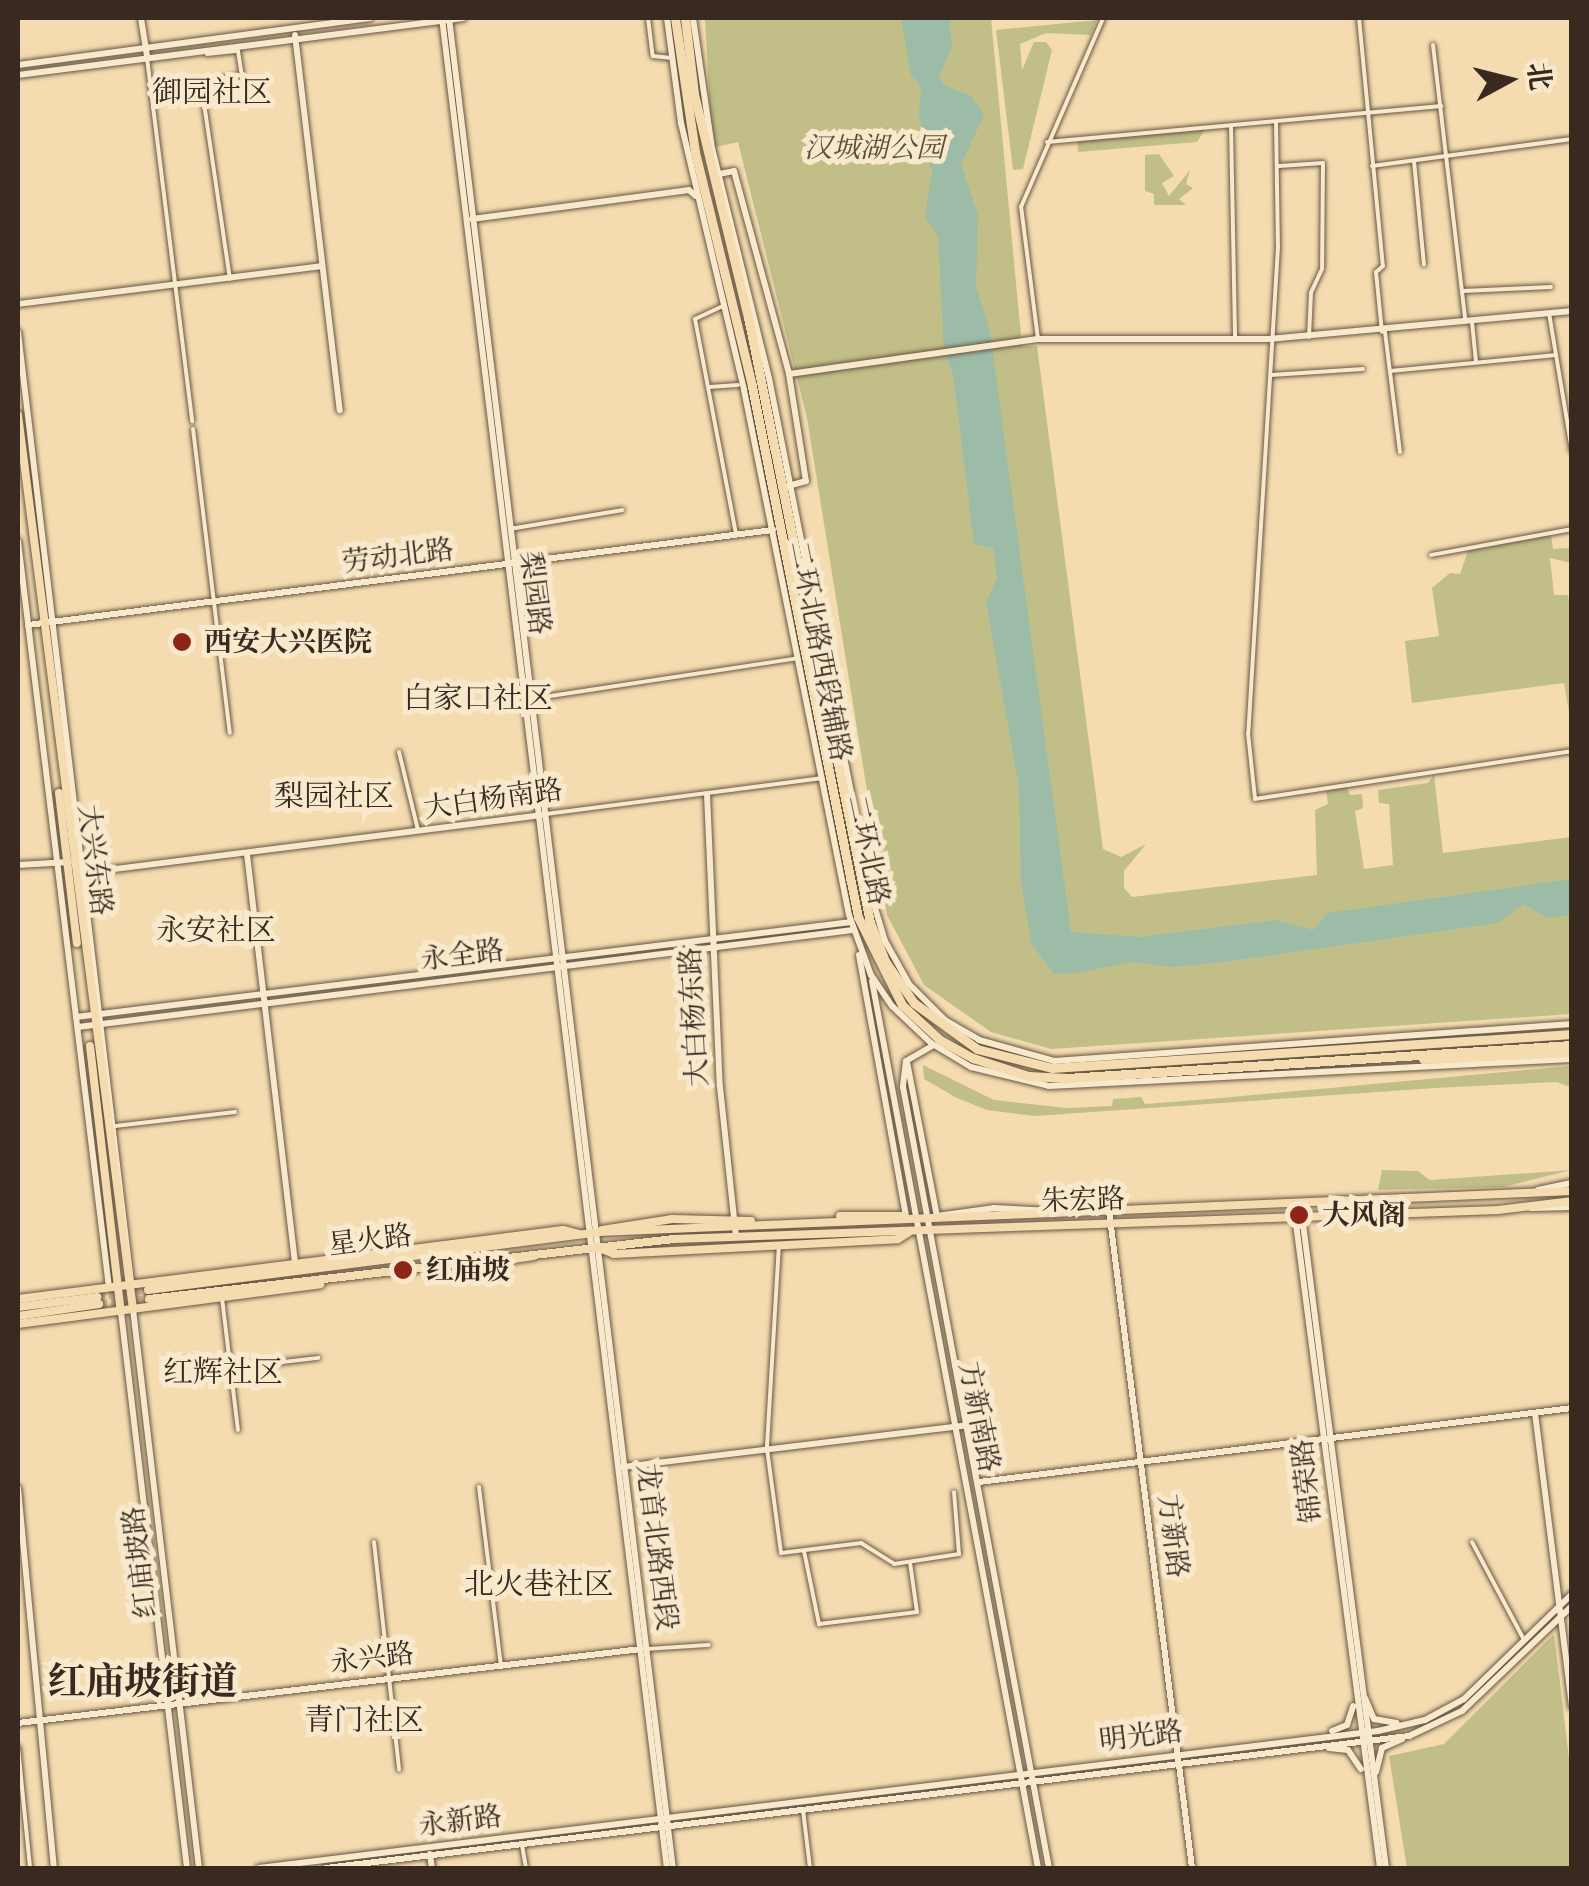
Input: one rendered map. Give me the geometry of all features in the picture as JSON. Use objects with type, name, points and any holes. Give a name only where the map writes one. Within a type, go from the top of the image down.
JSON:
[{"type":"highway","name":"二环北路","points":[[675,18],[702,196],[730,304],[858,918],[902,1005],[954,1048],[1028,1076],[1572,1052]]},
{"type":"highway","name":"二环北路","points":[[685,18],[701,127],[748,317],[870,922],[884,961],[914,1003],[977,1049],[1052,1068],[1572,1034]]},
{"type":"highway","points":[[1412,1060],[1437,1062],[1572,1052]]},
{"type":"main road","points":[[141,18],[147,56]]},
{"type":"main road","points":[[18,65],[145,45],[370,18]]},
{"type":"main road","name":"梨园路","points":[[445,18],[561,962],[590,1234]]},
{"type":"main road","points":[[18,75],[295,35],[463,18]]},
{"type":"main road","points":[[666,18],[702,196]]},
{"type":"main road","name":"二环北路西段辅路","points":[[693,18],[719,174],[885,941],[909,984],[946,1020],[1006,1052],[1054,1060],[1572,1024]]},
{"type":"main road","points":[[295,35],[340,410]]},
{"type":"main road","points":[[719,174],[734,172],[789,374],[806,482],[789,486]]},
{"type":"main road","points":[[469,219],[689,190],[702,196]]},
{"type":"main road","name":"梨园路","points":[[469,219],[543,814]]},
{"type":"main road","points":[[18,304],[322,266]]},
{"type":"main road","name":"二环北路西段辅路","points":[[730,304],[852,926],[871,975],[892,1006],[938,1047],[995,1075],[1050,1086],[1412,1060],[1459,1066],[1572,1052]]},
{"type":"main road","points":[[789,374],[1038,339],[1273,339],[1384,332],[1572,311]]},
{"type":"main road","points":[[18,332],[84,874],[89,1020],[118,1286]]},
{"type":"main road","name":"大兴东路","points":[[18,416],[36,624],[74,867],[120,1312]]},
{"type":"main road","name":"大兴东路","points":[[18,456],[36,624],[89,1020]]},
{"type":"main road","name":"劳动北路","points":[[36,624],[773,530]]},
{"type":"main road","points":[[18,541],[36,624],[56,860],[115,1126],[132,1264],[118,1286]]},
{"type":"main road","name":"大白杨东路","points":[[708,794],[712,944],[734,1241]]},
{"type":"main road","name":"大白杨南路","points":[[84,874],[543,814]]},
{"type":"main road","points":[[248,853],[295,1264]]},
{"type":"main road","points":[[18,865],[67,859],[84,874]]},
{"type":"main road","name":"永全路","points":[[89,1020],[852,926]]},
{"type":"main road","points":[[858,944],[906,1218]]},
{"type":"main road","name":"方新南路","points":[[871,975],[917,1217],[915,1231],[958,1426],[1038,1868]]},
{"type":"main road","name":"方新南路","points":[[938,1047],[912,1053],[908,1078],[933,1216],[932,1230],[1049,1868]]},
{"type":"main road","points":[[1437,1062],[1459,1066]]},
{"type":"main road","name":"朱宏路","points":[[1512,1196],[1572,1183]]},
{"type":"main road","name":"朱宏路","points":[[590,1234],[735,1222],[1572,1191]]},
{"type":"main road","name":"朱宏路","points":[[594,1247],[734,1241],[754,1236],[1572,1204]]},
{"type":"main road","name":"方新路","points":[[1110,1210],[1192,1868]]},
{"type":"main road","name":"锦荣路","points":[[1299,1216],[1363,1737]]},
{"type":"main road","points":[[436,1251],[563,1230],[590,1234]]},
{"type":"main road","points":[[734,1241],[898,1239],[915,1231]]},
{"type":"main road","name":"龙首北路西段","points":[[590,1234],[670,1868]]},
{"type":"main road","name":"星火路","points":[[590,1234],[378,1258],[148,1295],[594,1247]]},
{"type":"main road","points":[[480,1249],[503,1239]]},
{"type":"main road","points":[[18,1324],[524,1262],[538,1253]]},
{"type":"main road","points":[[18,1300],[295,1264],[378,1258]]},
{"type":"main road","points":[[314,1270],[330,1262]]},
{"type":"main road","points":[[311,1286],[332,1278]]},
{"type":"main road","name":"大兴东路","points":[[118,1286],[134,1309]]},
{"type":"main road","points":[[18,1308],[98,1301],[18,1316]]},
{"type":"main road","name":"红庙坡路","points":[[134,1309],[199,1868]]},
{"type":"main road","name":"红庙坡路","points":[[120,1312],[187,1868]]},
{"type":"main road","points":[[979,1482],[1572,1408]]},
{"type":"main road","points":[[1535,1413],[1572,1707]]},
{"type":"main road","points":[[621,1467],[968,1425]]},
{"type":"main road","points":[[18,1488],[21,1573],[54,1868]]},
{"type":"main road","name":"明光路","points":[[665,1830],[1318,1748],[1363,1737],[1413,1723],[1464,1700],[1559,1600],[1572,1594]]},
{"type":"main road","name":"明光路","points":[[664,1820],[1318,1735],[1409,1736],[1462,1711],[1572,1606]]},
{"type":"main road","name":"永兴路","points":[[18,1723],[644,1649]]},
{"type":"main road","points":[[1356,1680],[1374,1719],[1413,1723]]},
{"type":"main road","points":[[1318,1735],[1350,1722],[1356,1680]]},
{"type":"main road","points":[[1376,1798],[1379,1752],[1409,1736]]},
{"type":"main road","points":[[1363,1737],[1366,1782],[1383,1868]]},
{"type":"main road","points":[[1363,1737],[1376,1798],[1383,1868]]},
{"type":"main road","points":[[1318,1748],[1351,1752],[1366,1782]]},
{"type":"main road","name":"永新路","points":[[326,1868],[664,1820]]},
{"type":"main road","name":"永新路","points":[[259,1868],[665,1830]]},
{"type":"main road","points":[[430,1851],[432,1868]]},
{"type":"street","points":[[648,18],[653,56],[672,58]]},
{"type":"street","points":[[1038,339],[1021,207],[1103,18]]},
{"type":"street","points":[[1359,18],[1384,332],[1400,452]]},
{"type":"street","points":[[198,38],[200,54],[238,51],[242,75],[201,83],[230,278]]},
{"type":"street","points":[[1433,45],[1476,363]]},
{"type":"street","points":[[147,56],[192,421]]},
{"type":"street","points":[[1046,142],[1364,116],[1440,106]]},
{"type":"street","points":[[1276,122],[1273,339],[1248,733],[1255,798],[1572,751]]},
{"type":"street","points":[[1231,126],[1235,340]]},
{"type":"street","points":[[1372,166],[1572,139]]},
{"type":"street","points":[[1414,161],[1424,264]]},
{"type":"street","points":[[1277,166],[1323,164],[1322,269],[1311,293],[1309,337]]},
{"type":"street","points":[[1464,291],[1550,287]]},
{"type":"street","points":[[730,304],[695,319],[737,535]]},
{"type":"street","points":[[1549,313],[1572,452]]},
{"type":"street","points":[[1390,371],[1556,355]]},
{"type":"street","points":[[1271,376],[1363,370]]},
{"type":"street","points":[[777,376],[789,374]]},
{"type":"street","points":[[709,386],[738,385]]},
{"type":"street","points":[[193,429],[230,732]]},
{"type":"street","points":[[510,530],[622,510]]},
{"type":"street","points":[[1430,555],[1572,529]]},
{"type":"street","points":[[531,699],[798,658]]},
{"type":"street","points":[[398,752],[419,832]]},
{"type":"street","name":"大白杨南路","points":[[543,814],[822,778]]},
{"type":"street","points":[[115,1126],[234,1112]]},
{"type":"street","points":[[780,1242],[768,1449],[781,1553],[861,1542],[884,1562],[960,1554],[954,1492]]},
{"type":"street","points":[[222,1298],[238,1430]]},
{"type":"street","points":[[230,1368],[318,1358]]},
{"type":"street","points":[[479,1487],[501,1665]]},
{"type":"street","points":[[374,1542],[398,1770]]},
{"type":"street","points":[[1472,1542],[1528,1647]]},
{"type":"street","points":[[804,1550],[819,1624],[917,1612],[910,1562]]},
{"type":"street","name":"永兴路","points":[[644,1649],[709,1645]]},
{"type":"street","points":[[18,1747],[30,1868]]},
{"type":"street","points":[[803,1810],[810,1868]]},
{"type":"street","points":[[522,1845],[526,1868]]},
{"type":"green space","name":"汉城湖公园","points":[[705,18],[991,18],[1022,346],[1037,346],[1103,849],[1121,857],[1146,844],[1124,871],[1124,888],[1132,897],[1317,875],[1315,810],[1328,804],[1326,790],[1347,787],[1350,795],[1362,794],[1363,808],[1355,811],[1364,869],[1393,865],[1389,804],[1379,803],[1378,790],[1428,783],[1434,775],[1443,853],[1571,837],[1571,1014],[1051,1049],[991,1032],[924,985],[887,915],[807,418],[738,142],[712,148]]},
{"type":"green space","points":[[1097,20],[1090,35],[1046,33],[1020,44],[1022,70],[1034,42],[1046,42],[1052,50],[1023,169],[1013,170],[996,30]]},
{"type":"green space","points":[[1205,129],[1197,142],[1078,152],[1077,140]]},
{"type":"green space","points":[[1159,154],[1174,176],[1162,183],[1169,196],[1190,170],[1186,184],[1193,188],[1179,199],[1186,205],[1154,205],[1154,194],[1145,191],[1145,155]]},
{"type":"green space","points":[[1551,535],[1553,549],[1571,548],[1571,563],[1550,558],[1554,595],[1568,595],[1571,613],[1571,724],[1564,683],[1412,703],[1405,641],[1439,636],[1432,588],[1450,573],[1460,574],[1468,551]]},
{"type":"green space","points":[[923,1065],[994,1100],[1067,1108],[1112,1106],[1113,1099],[1141,1097],[1145,1104],[1571,1066],[1572,1088],[1557,1082],[1435,1088],[1035,1116],[987,1110],[957,1098],[924,1079]]},
{"type":"green space","points":[[1382,1170],[1418,1171],[1430,1180],[1572,1170],[1503,1187],[1378,1190]]},
{"type":"green space","points":[[1554,1634],[1571,1775],[1571,1868],[1407,1868],[1389,1756],[1444,1744]]},
{"type":"shaded area","points":[[901,18],[949,18],[952,48],[939,75],[944,85],[971,96],[984,115],[961,164],[978,216],[976,286],[990,332],[1071,932],[1139,937],[1276,920],[1313,930],[1328,913],[1571,879],[1571,915],[1547,918],[1523,904],[1498,923],[1224,962],[1171,967],[1131,962],[1076,973],[1054,974],[1032,945],[1021,883],[1019,787],[986,602],[997,578],[993,548],[974,544],[953,375],[944,351],[938,237],[925,216],[932,172],[919,115],[921,87],[911,75]]},
{"type":"tunnel","points":[[97,1297],[148,1290]]},
{"type":"tunnel","points":[[99,1304],[149,1299]]},
{"type":"place","name":"西安大兴医院","points":[[182,642]]},
{"type":"place","name":"大风阁","points":[[1299,1215]]},
{"type":"place","name":"红庙坡","points":[[403,1270]]},
{"type":"district","name":"御园社区","points":[[212,93]]},
{"type":"district","name":"白家口社区","points":[[478,699]]},
{"type":"district","name":"梨园社区","points":[[334,797]]},
{"type":"district","name":"永安社区","points":[[216,931]]},
{"type":"district","name":"红辉社区","points":[[223,1373]]},
{"type":"district","name":"北火巷社区","points":[[539,1585]]},
{"type":"district","name":"红庙坡街道","points":[[143,1682]]},
{"type":"district","name":"青门社区","points":[[364,1721]]}]
